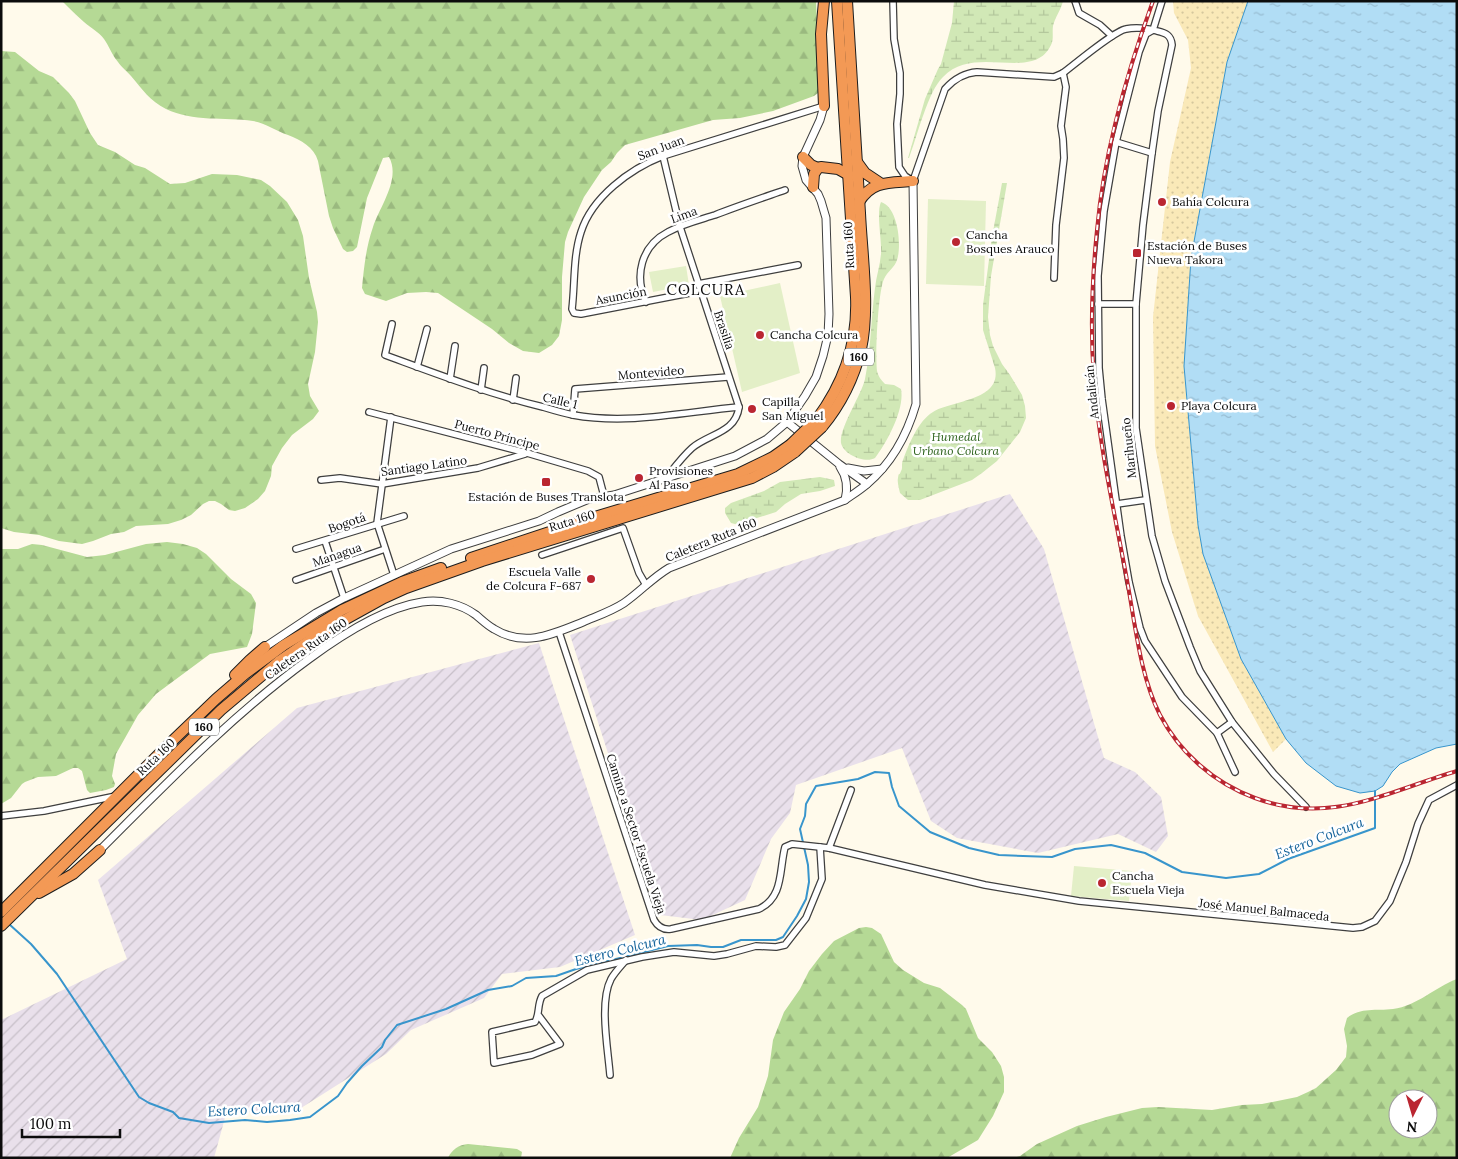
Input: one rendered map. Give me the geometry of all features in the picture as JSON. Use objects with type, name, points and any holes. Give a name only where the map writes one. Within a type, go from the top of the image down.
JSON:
[{"type":"highway","points":[[824,1],[821,34],[824,106]]},
{"type":"highway","name":"Ruta 160","points":[[819,423],[842,377],[855,331],[856,297],[837,1]]},
{"type":"highway","name":"Ruta 160","points":[[5,913],[27,900],[240,694],[285,657],[340,621],[384,598],[441,575],[752,478],[773,467],[789,449],[837,406],[849,384],[858,361],[863,337],[864,314],[864,278],[847,1]]},
{"type":"highway","points":[[803,157],[811,165],[818,168],[838,169],[848,174]]},
{"type":"highway","points":[[857,162],[865,173],[880,184]]},
{"type":"highway","points":[[812,187],[818,168]]},
{"type":"highway","points":[[859,202],[869,189],[880,184],[913,181]]},
{"type":"highway","name":"Ruta 160","points":[[1,926],[5,913],[118,795],[216,699],[245,674],[304,632],[388,587],[549,532],[738,474],[789,449]]},
{"type":"highway","points":[[216,699],[242,667],[265,647]]},
{"type":"highway","points":[[27,900],[73,874],[100,850]]},
{"type":"street","points":[[893,1],[894,39],[900,73],[897,124],[899,166],[905,176],[913,181],[943,94],[950,83],[967,73],[977,72],[1046,78],[1054,77],[1063,73],[1124,29],[1153,30]]},
{"type":"street","points":[[1075,1],[1079,13],[1100,25],[1112,36]]},
{"type":"street","name":"Andalicán","points":[[1162,1],[1153,30],[1146,34],[1139,52],[1116,142],[1104,211],[1100,246],[1098,304],[1099,368],[1129,582],[1140,628],[1145,641],[1182,697],[1217,734],[1234,772]]},
{"type":"street","name":"Marihueño","points":[[1153,30],[1167,33],[1171,38],[1172,45],[1158,110],[1152,152],[1136,304],[1136,428],[1145,500],[1152,536],[1166,581],[1200,671],[1232,722],[1274,774],[1306,806]]},
{"type":"street","points":[[1054,278],[1056,225],[1064,158],[1061,126],[1066,87],[1063,73]]},
{"type":"street","name":"San Juan","points":[[574,313],[572,309],[576,254],[581,232],[600,201],[625,176],[646,163],[663,156],[824,106]]},
{"type":"street","points":[[803,157],[818,127],[824,106]]},
{"type":"street","points":[[1116,142],[1152,152]]},
{"type":"street","name":"Brasilia","points":[[663,156],[680,227],[739,407]]},
{"type":"street","name":"Caletera Ruta 160","points":[[265,647],[316,613],[344,598],[451,549],[539,521],[589,499],[666,479],[724,460],[746,451],[767,439],[786,422],[816,377],[823,356],[828,330],[826,218],[822,201],[804,175],[803,157]]},
{"type":"street","name":"Caletera Ruta 160","points":[[100,850],[202,748],[248,707],[327,646],[366,623],[406,606],[420,602],[437,601],[461,606],[492,628],[513,637],[536,638],[559,632],[618,607],[656,576],[669,568],[845,500],[868,484],[883,469],[897,450],[916,404],[913,181]]},
{"type":"street","name":"Lima","points":[[646,302],[640,274],[643,260],[650,247],[660,236],[680,227],[785,190]]},
{"type":"street","points":[[698,284],[798,265]]},
{"type":"street","name":"Asunción","points":[[574,313],[580,314],[700,291]]},
{"type":"street","points":[[1098,304],[1136,304]]},
{"type":"street","name":"Calle 1","points":[[392,324],[385,355],[481,390],[573,415],[643,418],[739,407]]},
{"type":"street","points":[[417,367],[427,329]]},
{"type":"street","points":[[450,379],[455,346]]},
{"type":"street","points":[[481,390],[484,368]]},
{"type":"street","name":"Montevideo","points":[[573,415],[575,390],[728,377]]},
{"type":"street","points":[[513,400],[516,378]]},
{"type":"street","points":[[666,479],[678,462],[692,448],[730,426],[737,416],[739,407]]},
{"type":"street","name":"Puerto Príncipe","points":[[369,412],[592,472],[599,477],[604,496]]},
{"type":"street","points":[[391,417],[376,523],[394,574]]},
{"type":"street","points":[[786,422],[839,464],[868,484]]},
{"type":"street","name":"Santiago Latino","points":[[321,480],[340,478],[382,484],[478,468],[527,453]]},
{"type":"street","points":[[839,464],[851,469],[864,471],[883,469]]},
{"type":"street","points":[[839,464],[846,480],[845,500]]},
{"type":"street","points":[[1117,504],[1145,500]]},
{"type":"street","name":"Bogotá","points":[[296,549],[404,516]]},
{"type":"street","points":[[542,555],[623,528],[639,573],[646,585]]},
{"type":"street","points":[[325,541],[344,598]]},
{"type":"street","name":"Managua","points":[[296,580],[385,549]]},
{"type":"street","name":"Camino a Sector Escuela Vieja","points":[[559,632],[654,920],[658,926],[672,929],[763,907],[773,898],[778,889],[785,847],[792,844]]},
{"type":"street","points":[[1217,734],[1232,722]]},
{"type":"street","name":"José Manuel Balmaceda","points":[[792,844],[829,848],[985,885],[1078,901],[1353,928],[1368,925],[1380,916],[1390,902],[1406,862],[1418,824],[1429,800],[1457,785]]},
{"type":"street","points":[[829,848],[851,790]]},
{"type":"street","points":[[1,816],[49,810],[118,795]]},
{"type":"street","points":[[539,1016],[560,1044],[532,1055],[494,1063],[492,1032],[535,1022],[539,1016],[539,1002],[542,996],[587,970],[626,960],[674,952],[714,956],[756,946],[785,944],[806,918],[822,879],[820,847]]},
{"type":"street","points":[[610,1075],[605,1001],[611,979],[626,960]]},
{"type":"shaded area","points":[[1010,494],[1044,549],[1104,758],[1135,772],[1161,797],[1168,836],[1156,852],[1118,834],[1038,853],[957,838],[931,821],[902,748],[796,785],[790,813],[771,839],[745,900],[702,920],[660,915],[570,635]]},
{"type":"shaded area","points":[[539,643],[635,935],[560,967],[502,974],[484,998],[411,1030],[386,1054],[301,1108],[226,1114],[214,1158],[1,1158],[1,1020],[127,959],[98,880],[297,708]]},
{"type":"green space","points":[[62,1],[816,1],[820,88],[814,96],[773,111],[740,118],[713,120],[625,145],[602,170],[584,197],[568,232],[565,242],[562,277],[562,320],[559,336],[552,345],[539,353],[523,351],[509,343],[492,329],[438,293],[407,293],[386,301],[365,294],[362,288],[369,242],[393,174],[389,157],[383,158],[367,198],[357,247],[353,251],[347,252],[343,249],[333,228],[318,161],[310,148],[298,139],[257,122],[187,116],[160,106],[121,66],[102,37]]},
{"type":"green space","points":[[954,1],[1063,1],[1053,26],[1052,43],[1043,56],[1031,61],[1017,63],[971,63],[956,67],[943,77],[932,93],[908,158],[925,99],[941,64],[952,23]]},
{"type":"green space","points":[[1,51],[15,52],[39,71],[53,77],[75,101],[90,133],[98,145],[115,152],[135,165],[145,168],[170,184],[185,183],[212,174],[237,175],[261,180],[287,202],[298,220],[303,236],[309,278],[317,312],[315,352],[308,384],[310,396],[319,411],[313,419],[292,435],[282,448],[272,466],[271,476],[265,491],[258,499],[245,508],[235,511],[229,510],[215,501],[209,501],[181,520],[168,524],[136,526],[124,532],[111,534],[82,544],[59,541],[1,528]]},
{"type":"green space","name":"Humedal Urbano Colcura","points":[[1002,183],[1007,183],[991,276],[988,317],[993,346],[1022,395],[1026,418],[1020,432],[997,461],[972,480],[920,500],[908,500],[900,493],[898,480],[902,470],[902,461],[918,427],[933,412],[983,393],[991,387],[995,379],[995,368],[983,330],[983,305],[992,237]]},
{"type":"green space","name":"Cancha Bosques Arauco","points":[[928,199],[986,201],[984,286],[926,284]]},
{"type":"green space","name":"Humedal Urbano Colcura","points":[[881,202],[887,205],[895,219],[899,245],[896,263],[885,276],[880,297],[876,352],[877,371],[885,384],[894,385],[901,389],[902,397],[898,415],[885,443],[875,458],[866,460],[855,457],[846,451],[841,443],[841,437],[863,386],[867,368],[881,254],[879,213]]},
{"type":"green space","points":[[686,266],[689,285],[653,292],[649,272]]},
{"type":"green space","name":"Cancha Colcura","points":[[780,283],[800,373],[742,392],[720,296]]},
{"type":"green space","points":[[820,477],[834,480],[835,486],[801,494],[776,512],[741,523],[731,523],[725,513],[725,508],[731,503],[764,491],[780,482]]},
{"type":"green space","points":[[167,542],[197,548],[206,554],[231,579],[251,594],[256,603],[252,634],[247,647],[210,654],[156,694],[138,715],[116,754],[112,776],[115,784],[114,787],[90,793],[87,790],[82,771],[78,768],[73,768],[56,776],[38,777],[25,782],[11,798],[1,804],[1,549],[18,549],[32,544],[87,557],[105,555],[146,544]]},
{"type":"green space","name":"Cancha Escuela Vieja","points":[[1074,866],[1132,871],[1129,901],[1071,896]]},
{"type":"green space","points":[[859,928],[872,928],[881,934],[894,962],[903,970],[924,983],[940,988],[966,1009],[978,1038],[992,1052],[1001,1066],[1004,1077],[1004,1092],[993,1116],[978,1140],[947,1158],[730,1158],[739,1138],[758,1107],[768,1076],[773,1040],[784,1012],[800,989],[809,971],[834,941]]},
{"type":"green space","points":[[1457,979],[1457,1158],[1014,1158],[1037,1144],[1077,1126],[1142,1108],[1212,1110],[1262,1104],[1297,1097],[1316,1088],[1336,1070],[1346,1057],[1347,1046],[1344,1029],[1347,1018],[1358,1012],[1393,1009],[1418,1000]]},
{"type":"green space","points":[[468,1144],[517,1149],[522,1152],[521,1158],[448,1158],[456,1148]]},
{"type":"sand","name":"Playa Colcura","points":[[1173,1],[1248,1],[1227,63],[1191,258],[1184,366],[1198,525],[1203,554],[1241,659],[1286,739],[1273,752],[1198,616],[1172,532],[1155,446],[1153,317],[1170,162],[1191,68],[1188,40],[1174,13]]},
{"type":"water","points":[[1248,1],[1457,1],[1457,744],[1436,748],[1400,764],[1383,786],[1375,791],[1360,793],[1336,786],[1306,763],[1286,739],[1241,659],[1203,554],[1198,525],[1184,366],[1191,258],[1227,62]]},
{"type":"waterway","name":"Estero Colcura","points":[[9,924],[31,944],[57,974],[139,1097],[173,1112],[179,1118],[209,1123],[245,1120],[267,1122],[290,1120],[310,1117],[338,1096],[362,1066],[382,1047],[397,1025],[446,1009],[488,990],[512,986],[526,978],[556,976],[576,969],[668,946],[697,945],[723,947],[741,940],[776,940],[783,937],[806,899],[809,882],[808,865],[800,829],[805,816],[806,804],[816,786],[858,779],[875,772],[889,773],[899,806],[930,832],[969,848],[999,855],[1052,857],[1075,849],[1111,845],[1145,853],[1182,872],[1226,878],[1259,874],[1288,859],[1375,828],[1375,791]]},
{"type":"railway","points":[[1153,1],[1125,85],[1105,171],[1095,248],[1092,323],[1096,404],[1103,455],[1139,649],[1153,700],[1168,729],[1178,742],[1188,754],[1212,775],[1240,792],[1282,806],[1308,809],[1358,803],[1457,771]]},
{"type":"place","name":"Bahía Colcura","points":[[1162,202]]},
{"type":"place","name":"Cancha Bosques Arauco","points":[[956,242]]},
{"type":"place","name":"Estación de Buses Nueva Takora","points":[[1137,253]]},
{"type":"place","name":"Cancha Colcura","points":[[760,335]]},
{"type":"place","name":"Playa Colcura","points":[[1171,406]]},
{"type":"place","name":"Capilla San Miguel","points":[[752,409]]},
{"type":"place","name":"Provisiones Al Paso","points":[[639,478]]},
{"type":"place","name":"Estación de Buses Translota","points":[[546,482]]},
{"type":"place","name":"Escuela Valle de Colcura F-687","points":[[591,579]]},
{"type":"place","name":"Cancha Escuela Vieja","points":[[1102,883]]},
{"type":"district","name":"COLCURA","points":[[706,290]]}]
